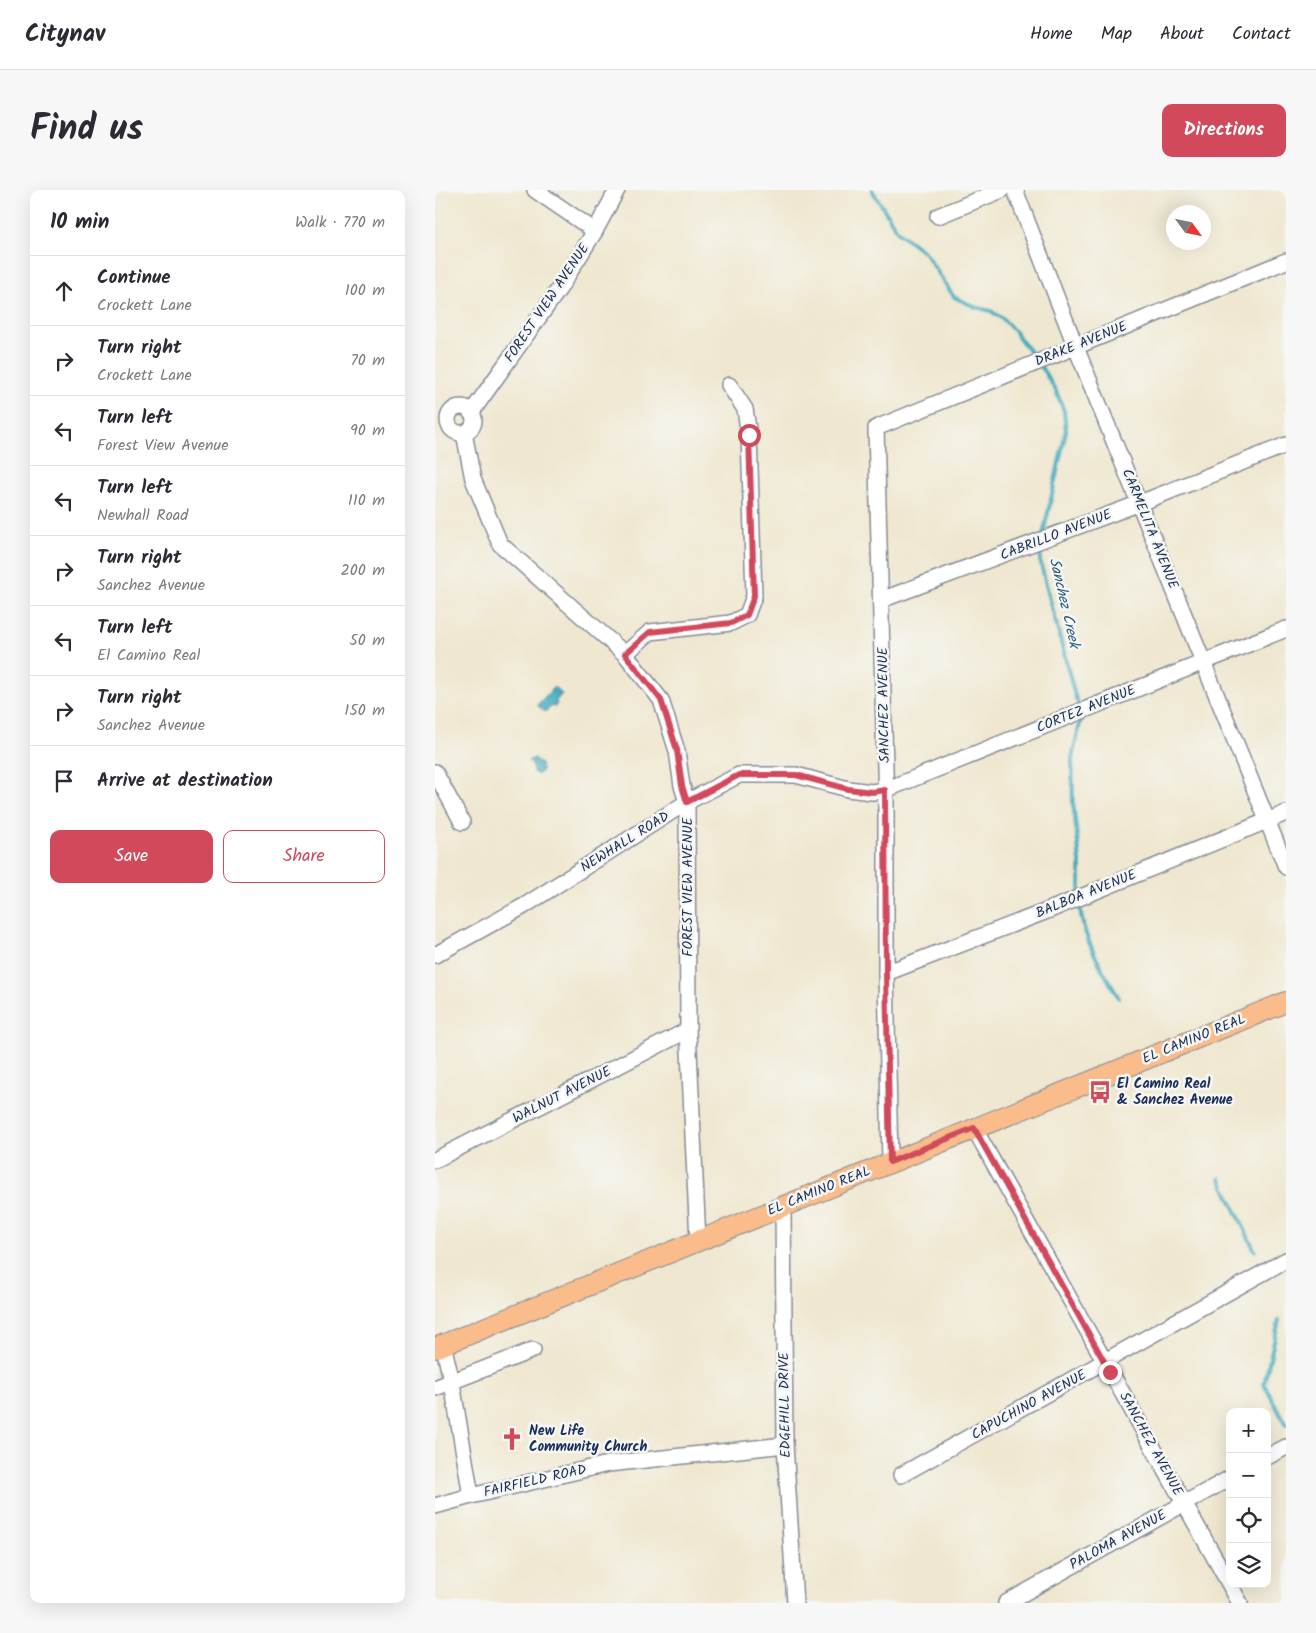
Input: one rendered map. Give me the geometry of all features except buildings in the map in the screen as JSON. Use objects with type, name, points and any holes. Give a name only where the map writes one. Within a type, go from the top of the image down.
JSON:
[{"type":"main road","name":"EL CAMINO REAL","points":[[439,1346],[1286,1002]]},
{"type":"street","points":[[535,190],[595,231]]},
{"type":"street","name":"FOREST VIEW AVENUE","points":[[617,190],[595,231],[559,289],[471,413],[473,425],[464,433],[473,479],[500,544],[625,654],[661,700],[677,750],[682,786],[687,802],[688,1030],[698,1241]]},
{"type":"street","points":[[938,216],[1002,190]]},
{"type":"street","name":"CARMELITA AVENUE","points":[[1015,190],[1075,345],[1286,867]]},
{"type":"street","name":"DRAKE AVENUE","points":[[876,428],[1286,260]]},
{"type":"street","points":[[625,654],[650,632],[731,623],[747,615],[754,596],[749,435],[745,409],[729,385]]},
{"type":"street","points":[[464,433],[442,427],[454,410],[465,408],[471,413]]},
{"type":"street","name":"SANCHEZ AVENUE","points":[[876,428],[885,790],[890,1162]]},
{"type":"street","name":"CABRILLO AVENUE","points":[[881,600],[1140,503],[1286,445]]},
{"type":"street","name":"CORTEZ AVENUE","points":[[885,790],[1286,629]]},
{"type":"street","points":[[435,772],[462,822]]},
{"type":"street","name":"NEWHALL ROAD","points":[[435,956],[524,906],[687,802],[739,775],[796,775],[848,789],[872,792],[885,790]]},
{"type":"street","name":"BALBOA AVENUE","points":[[886,973],[1070,902],[1286,812]]},
{"type":"street","name":"WALNUT AVENUE","points":[[435,1160],[688,1030]]},
{"type":"street","name":"SANCHEZ AVENUE","points":[[974,1128],[1240,1603]]},
{"type":"street","name":"EDGEHILL DRIVE","points":[[783,1206],[785,1445],[795,1603]]},
{"type":"street","name":"CAPUCHINO AVENUE","points":[[901,1475],[1286,1260]]},
{"type":"street","points":[[439,1346],[452,1383],[471,1496]]},
{"type":"street","points":[[435,1388],[533,1350]]},
{"type":"street","name":"FAIRFIELD ROAD","points":[[435,1506],[608,1464],[785,1445]]},
{"type":"street","points":[[1271,1455],[1286,1447]]},
{"type":"street","name":"PALOMA AVENUE","points":[[1006,1603],[1226,1480]]},
{"type":"water","points":[[554,687],[562,694],[556,701],[555,707],[552,706],[545,712],[537,705]]},
{"type":"water","points":[[534,758],[541,764],[542,770],[539,774],[533,772],[532,764],[528,761]]},
{"type":"waterway","name":"Sanchez Creek","points":[[872,190],[898,232],[925,253],[954,297],[975,307],[991,311],[1004,320],[1036,360]]},
{"type":"waterway","name":"Sanchez Creek","points":[[1040,365],[1056,391],[1064,411],[1066,431],[1043,535]]},
{"type":"waterway","name":"Sanchez Creek","points":[[1042,544],[1040,561],[1080,709]]},
{"type":"waterway","name":"Sanchez Creek","points":[[1080,894],[1080,861],[1073,803],[1072,758],[1082,715]]},
{"type":"waterway","name":"Sanchez Creek","points":[[1080,901],[1083,926],[1093,951],[1119,998]]},
{"type":"waterway","name":"Sanchez Creek","points":[[1220,1178],[1255,1251]]},
{"type":"waterway","name":"Sanchez Creek","points":[[1279,1320],[1264,1384],[1286,1425]]},
{"type":"place","name":"El Camino Real & Sanchez Avenue","points":[[1100,1092]]},
{"type":"place","name":"New Life Community Church","points":[[512,1439]]},
{"type":"route","points":[[749,435],[754,596],[747,615],[731,623],[650,632],[625,654],[661,700],[677,750],[682,786],[687,802],[739,775],[796,775],[848,789],[872,792],[885,790],[890,1162],[974,1128],[1110,1372]]}]
